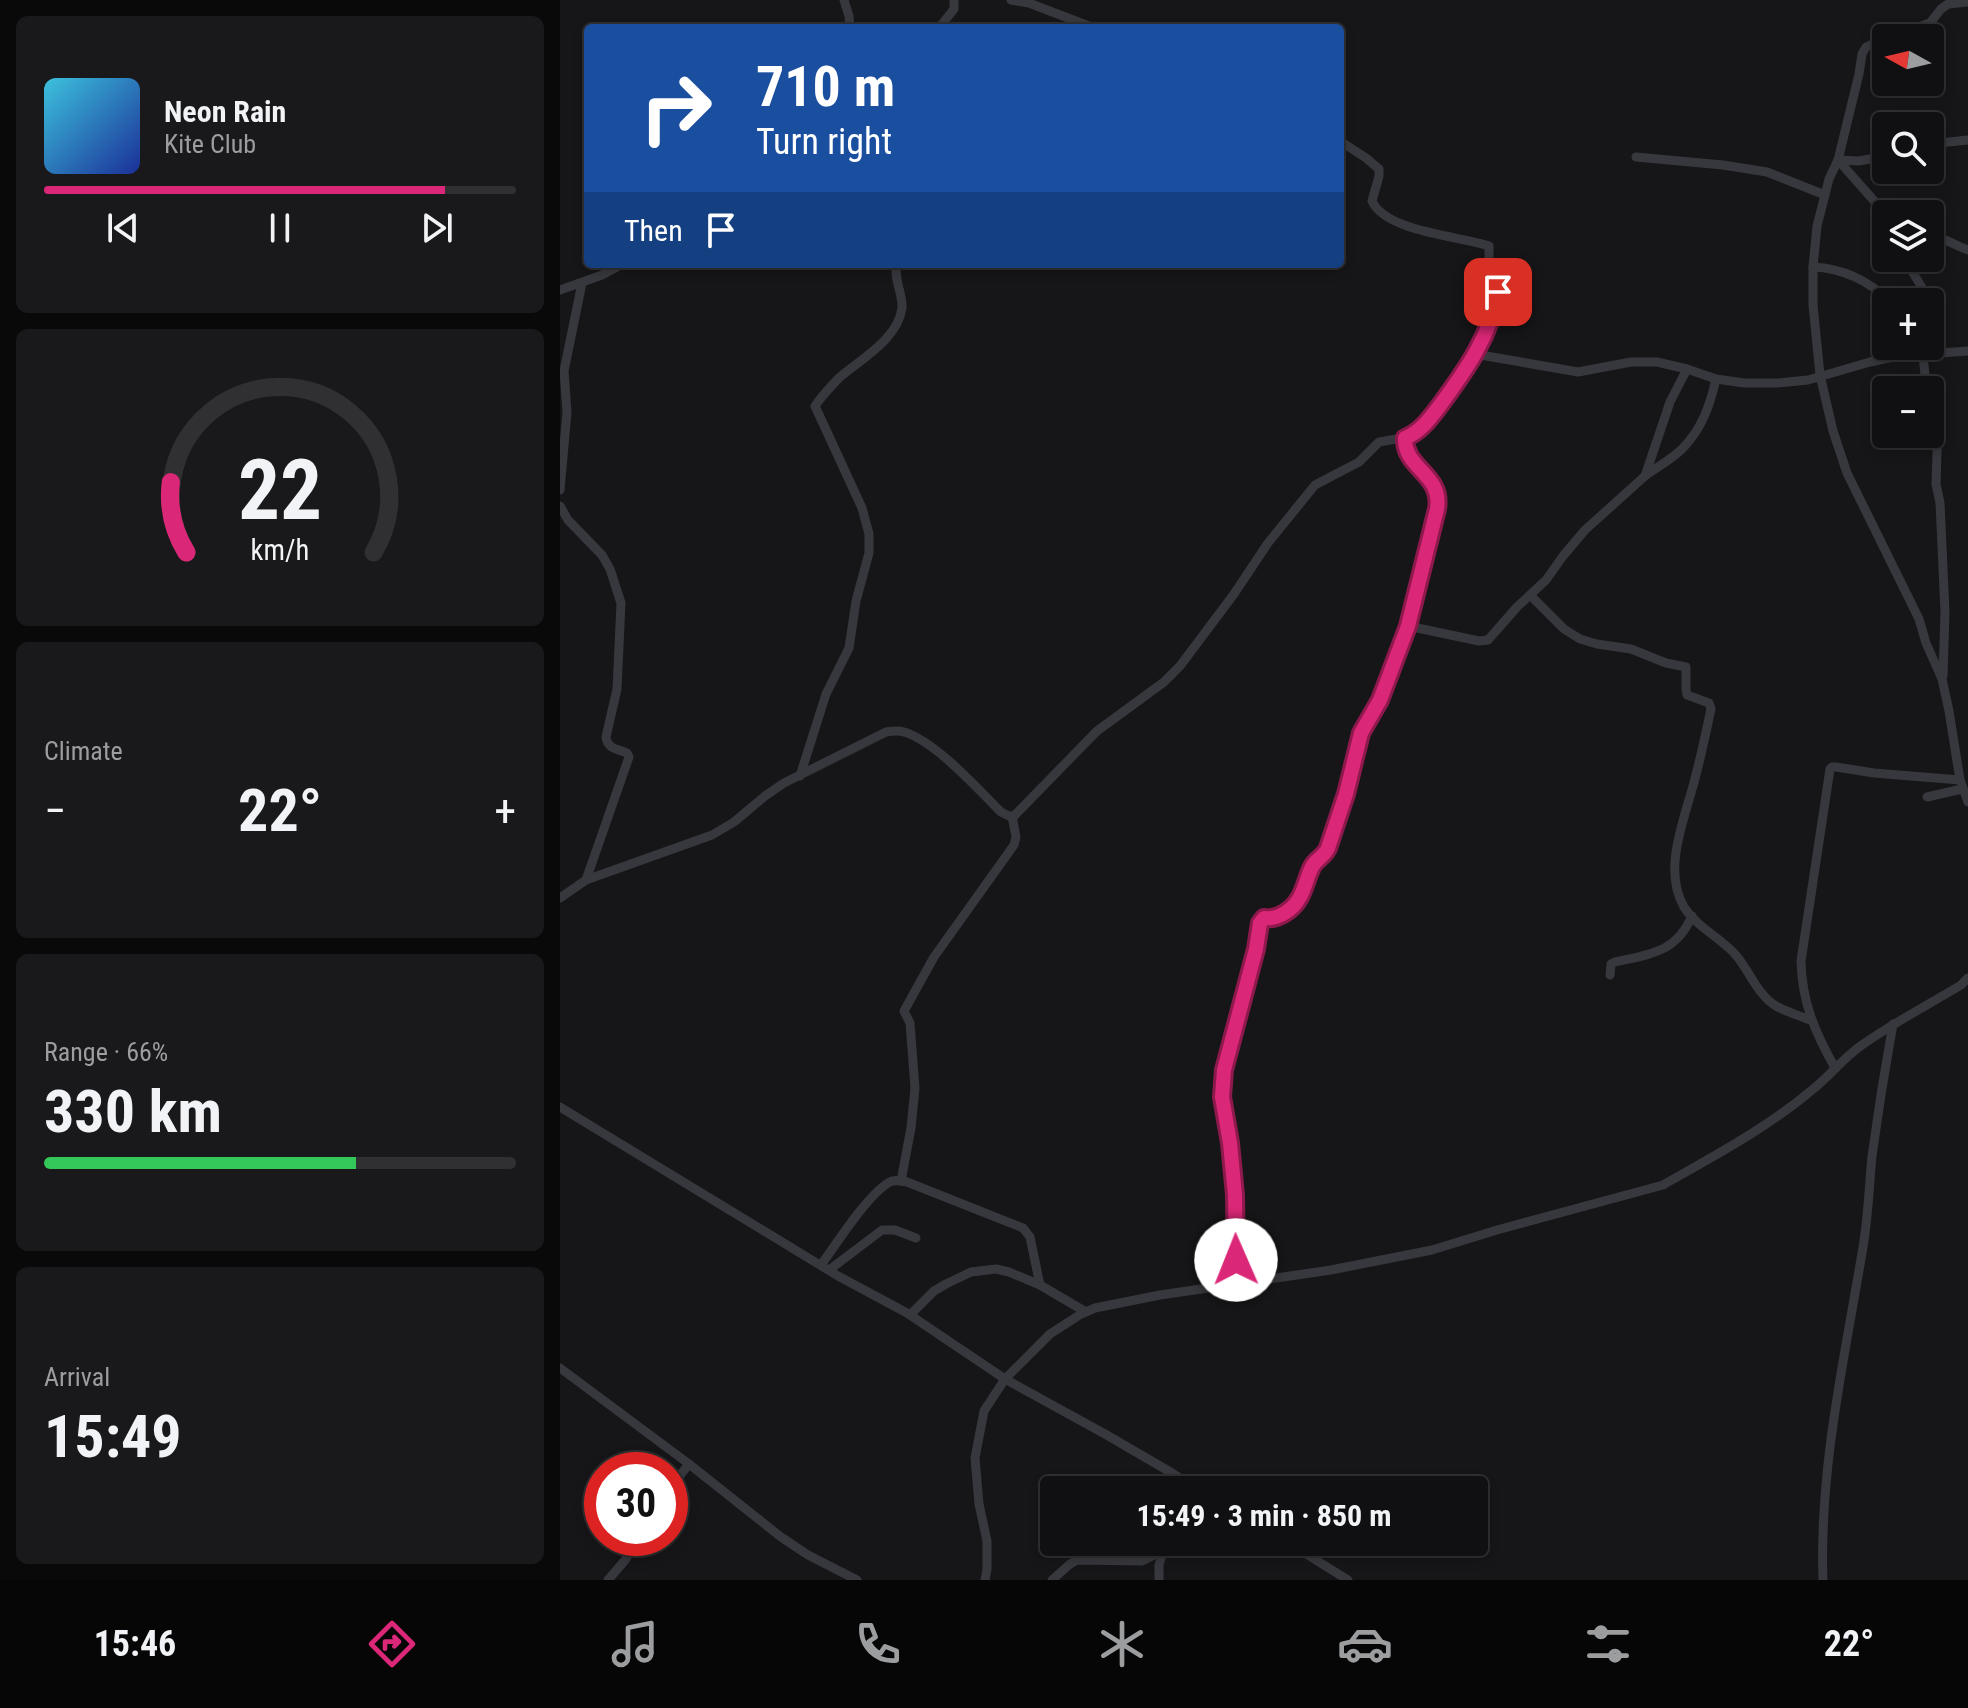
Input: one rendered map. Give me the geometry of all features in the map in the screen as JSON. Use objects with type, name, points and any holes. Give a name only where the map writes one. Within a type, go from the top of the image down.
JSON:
[{"type":"street","points":[[844,0],[850,24]]},
{"type":"street","points":[[942,24],[954,9],[954,0]]},
{"type":"street","points":[[1011,0],[1029,3],[1084,24]]},
{"type":"street","points":[[1927,24],[1948,4],[1968,2]]},
{"type":"street","points":[[1872,44],[1862,54],[1838,160],[1829,179],[1817,226],[1813,305],[1820,375],[1847,473],[1919,619],[1942,679],[1961,784],[1968,802]]},
{"type":"street","points":[[1944,143],[1968,140]]},
{"type":"street","points":[[560,898],[586,880],[712,835],[784,783],[886,732],[911,734],[932,747],[1001,812],[1012,816],[1097,731],[1164,682],[1180,666],[1268,543],[1315,485],[1359,462],[1379,442],[1405,438],[1427,422],[1466,370],[1492,319],[1498,292],[1489,269],[1489,246],[1410,226],[1382,214],[1372,201],[1379,169],[1344,144]]},
{"type":"street","points":[[1636,157],[1767,172],[1825,195]]},
{"type":"street","points":[[1838,160],[1872,159]]},
{"type":"street","points":[[1838,160],[1873,200]]},
{"type":"street","points":[[1944,238],[1968,250]]},
{"type":"street","points":[[1813,267],[1837,270],[1873,288]]},
{"type":"street","points":[[560,290],[614,268]]},
{"type":"street","points":[[800,776],[826,694],[848,652],[869,544],[862,508],[815,406],[839,379],[891,333],[902,307],[896,268]]},
{"type":"street","points":[[560,490],[567,412],[564,371],[582,283]]},
{"type":"street","points":[[1944,350],[1968,351]]},
{"type":"street","points":[[1475,354],[1578,372],[1643,361],[1744,383],[1808,380],[1880,360]]},
{"type":"street","points":[[1923,360],[1938,423],[1936,484],[1940,503],[1945,612],[1942,679]]},
{"type":"street","points":[[1645,476],[1670,402],[1687,369]]},
{"type":"street","points":[[1408,626],[1486,641],[1546,580],[1585,530],[1645,476],[1682,450],[1704,419],[1716,379]]},
{"type":"street","points":[[1235,1283],[1235,1195],[1223,1106],[1224,1070],[1260,923],[1264,918],[1279,917],[1298,901],[1313,865],[1326,854],[1346,794],[1361,733],[1380,700],[1408,626],[1439,502],[1430,478],[1408,455],[1405,438]]},
{"type":"street","points":[[560,506],[568,520],[602,555],[621,603],[617,689],[606,737],[611,747],[627,753],[629,757],[586,880]]},
{"type":"street","points":[[1531,596],[1574,636],[1597,644],[1631,649],[1666,663],[1686,667],[1687,695],[1711,706],[1694,784],[1679,834],[1675,864],[1677,894],[1687,911],[1732,950],[1769,1001],[1810,1020]]},
{"type":"street","points":[[1835,1068],[1810,1020],[1801,979],[1801,961],[1831,768],[1961,784]]},
{"type":"street","points":[[1927,797],[1961,784]]},
{"type":"street","points":[[901,1181],[915,1088],[910,1023],[904,1011],[934,957],[1013,848],[1016,837],[1012,816]]},
{"type":"street","points":[[1610,975],[1611,964],[1650,955],[1677,941],[1692,916]]},
{"type":"street","points":[[985,1580],[987,1541],[979,1504],[975,1458],[984,1411],[1005,1379],[1050,1334],[1095,1308],[1235,1283],[1331,1270],[1432,1250],[1663,1185],[1749,1135],[1812,1090],[1853,1051],[1968,978]]},
{"type":"street","points":[[1823,1580],[1822,1540],[1829,1464],[1863,1250],[1876,1125],[1893,1024]]},
{"type":"street","points":[[560,1107],[825,1268],[910,1315],[1005,1379],[1105,1434],[1170,1476]]},
{"type":"street","points":[[825,1268],[852,1222],[874,1196],[895,1180],[943,1195],[1023,1228],[1030,1237],[1040,1285]]},
{"type":"street","points":[[825,1268],[882,1230],[895,1230],[916,1238]]},
{"type":"street","points":[[910,1315],[934,1291],[971,1272],[996,1269],[1040,1285],[1086,1312]]},
{"type":"street","points":[[560,1368],[790,1544],[857,1580]]},
{"type":"street","points":[[608,1580],[628,1556]]},
{"type":"street","points":[[1052,1580],[1077,1560],[1142,1561],[1153,1556]]},
{"type":"street","points":[[1159,1580],[1161,1556]]},
{"type":"street","points":[[1309,1556],[1348,1580]]},
{"type":"route","points":[[1236,1260],[1235,1195],[1222,1097],[1223,1082],[1260,923],[1264,918],[1279,917],[1298,901],[1313,865],[1324,857],[1328,848],[1346,794],[1361,733],[1380,700],[1408,626],[1439,502],[1430,478],[1408,455],[1405,438],[1427,422],[1466,370],[1492,319],[1498,292]]}]
